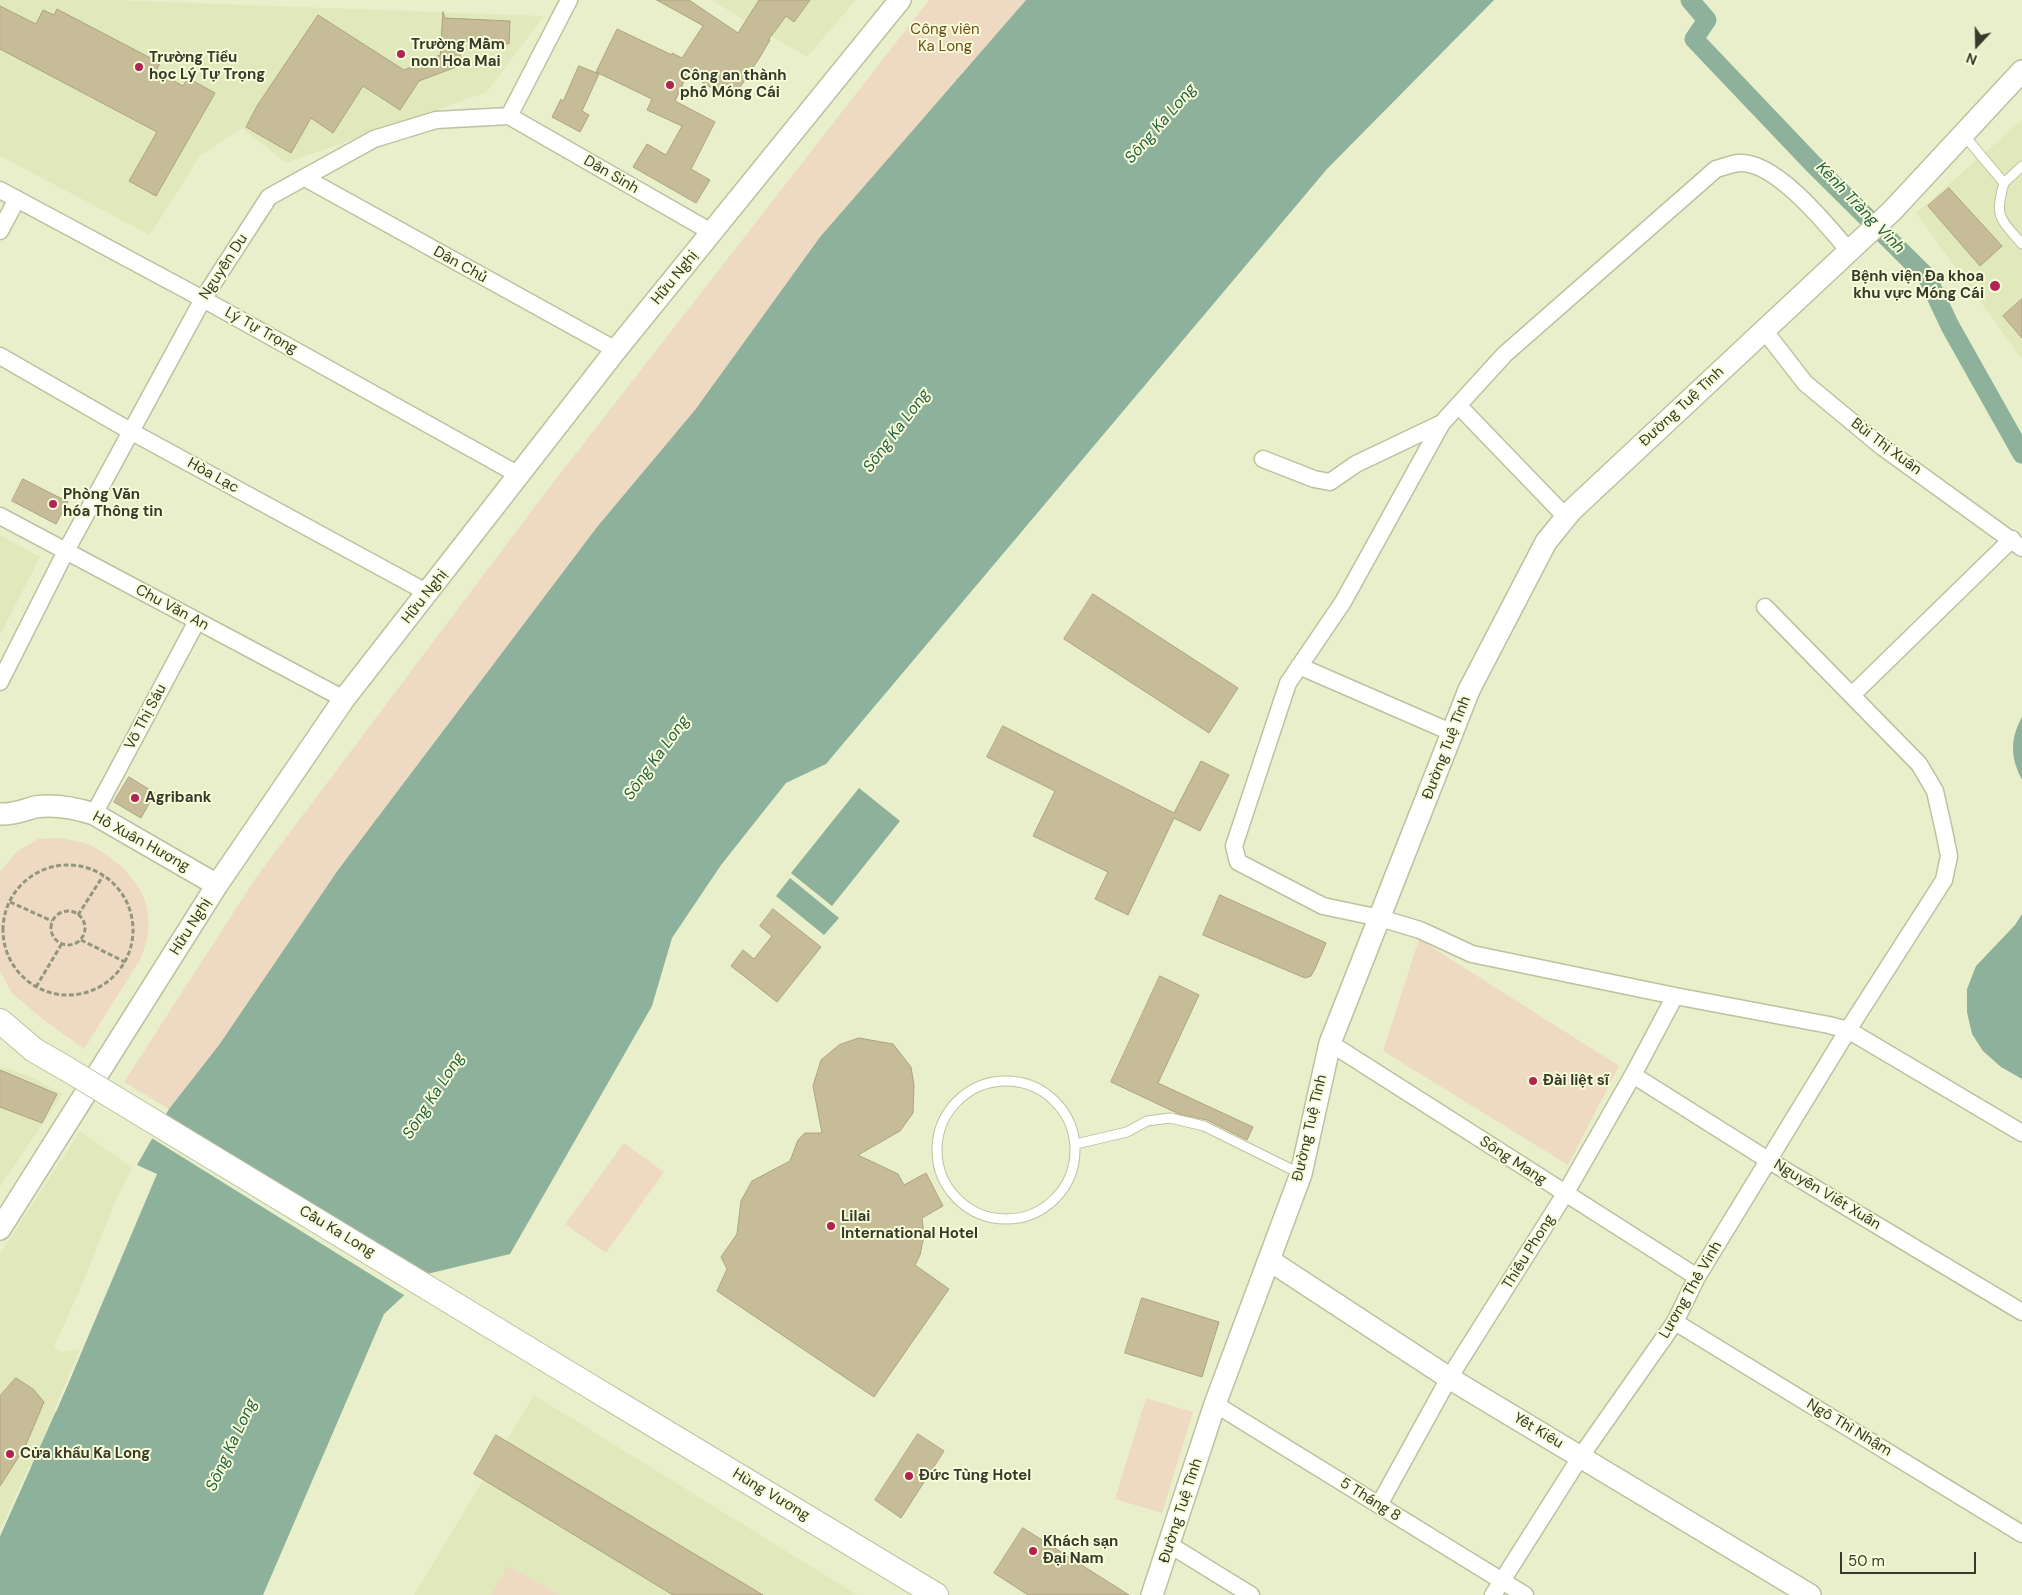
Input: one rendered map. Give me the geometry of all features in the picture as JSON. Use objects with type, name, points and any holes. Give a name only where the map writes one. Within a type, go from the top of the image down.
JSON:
[{"type":"main road","points":[[0,1021],[34,1050]]},
{"type":"main road","points":[[0,1039],[34,1050]]},
{"type":"main road","name":"Cầu Ka Long","points":[[34,1050],[606,1396]]},
{"type":"main road","name":"Hùng Vương","points":[[606,1396],[936,1595]]},
{"type":"street","points":[[509,116],[570,0]]},
{"type":"street","name":"Hữu Nghị","points":[[0,1229],[217,885],[344,699],[616,350],[900,0]]},
{"type":"street","name":"Đường Tuệ Tĩnh","points":[[1152,1595],[1215,1404],[1301,1174],[1330,1044],[1469,690],[1546,542],[1566,517],[1892,211],[2022,71]]},
{"type":"street","name":"Nguyễn Du","points":[[0,682],[66,551],[204,299],[269,197],[374,140],[436,120],[509,116]]},
{"type":"street","name":"Dân Sinh","points":[[509,116],[712,233]]},
{"type":"street","points":[[1849,250],[1818,214],[1784,183],[1757,167],[1739,163],[1716,169],[1506,354],[1442,423],[1343,602],[1288,683],[1234,846],[1238,862],[1323,906],[1380,918],[1420,930],[1472,954],[1675,996],[1829,1024],[1848,1030],[2022,1133]]},
{"type":"street","name":"Dân Chủ","points":[[305,178],[616,350]]},
{"type":"street","name":"Lý Tự Trọng","points":[[0,190],[204,299],[519,476]]},
{"type":"street","points":[[0,230],[17,199]]},
{"type":"street","name":"Bùi Thị Xuân","points":[[1764,330],[1805,383],[1881,446],[2017,543]]},
{"type":"street","name":"Hòa Lạc","points":[[0,356],[132,432],[428,593]]},
{"type":"street","points":[[1458,405],[1566,517]]},
{"type":"street","points":[[1263,459],[1314,479],[1330,482],[1356,464],[1442,423]]},
{"type":"street","name":"Chu Văn An","points":[[0,516],[344,699]]},
{"type":"street","points":[[1852,695],[2017,543]]},
{"type":"street","name":"Lương Thế Vinh","points":[[1493,1595],[1581,1456],[1675,1322],[1697,1277],[1768,1160],[1944,880],[1949,856],[1935,791],[1919,764],[1765,607]]},
{"type":"street","name":"Võ Thị Sáu","points":[[94,814],[197,621]]},
{"type":"street","points":[[1300,666],[1453,733]]},
{"type":"street","name":"Hồ Xuân Hương","points":[[1,814],[38,807],[76,808],[94,814],[217,885]]},
{"type":"street","name":"Thiếu Phong","points":[[1379,1505],[1449,1378],[1565,1194],[1633,1075],[1675,996]]},
{"type":"street","name":"Sông Mang","points":[[1330,1044],[1697,1277]]},
{"type":"street","name":"Nguyễn Viết Xuân","points":[[1633,1075],[1768,1160],[2022,1312]]},
{"type":"street","name":"Yết Kiêu","points":[[1270,1260],[1449,1378],[1810,1595]]},
{"type":"street","name":"Ngô Thì Nhậm","points":[[1675,1322],[2022,1534]]},
{"type":"street","name":"5 Tháng 8","points":[[1215,1404],[1525,1595]]},
{"type":"street","points":[[1170,1545],[1251,1595]]},
{"type":"lane","points":[[1963,134],[2004,182]]},
{"type":"lane","points":[[2022,166],[2004,182],[1999,200],[2000,218],[2022,244]]},
{"type":"lane","points":[[1002,1081],[1023,1083],[1043,1091],[1059,1105],[1070,1123],[1076,1144],[1074,1166],[1066,1186],[1061,1192],[1051,1203],[1032,1215],[1011,1220],[988,1217],[968,1208],[951,1193],[941,1174],[937,1152],[940,1131],[948,1111],[963,1096],[981,1085],[1002,1081]]},
{"type":"lane","points":[[1076,1144],[1127,1132],[1147,1121],[1170,1118],[1204,1126],[1301,1174]]},
{"type":"path","points":[[70,865],[87,868],[103,876],[116,886],[126,900],[131,915],[133,931],[131,947],[125,962],[115,976],[101,986],[86,993],[60,994],[36,987],[22,976],[12,962],[5,947],[3,929],[5,912],[10,902],[23,883],[37,873],[53,867],[70,865]]},
{"type":"path","points":[[78,915],[103,876]]},
{"type":"path","points":[[10,902],[52,921]]},
{"type":"path","points":[[70,911],[84,921],[85,933],[73,945],[61,945],[56,942],[50,932],[52,921],[59,913],[70,911]]},
{"type":"path","points":[[80,940],[125,962]]},
{"type":"path","points":[[36,987],[61,945]]},
{"type":"shaded area","name":"Trường Tiểu học Lý Tự Trọng","points":[[0,0],[112,0],[544,16],[487,92],[286,163],[242,128],[200,156],[150,235],[0,156]]},
{"type":"shaded area","points":[[711,0],[856,0],[807,57]]},
{"type":"shaded area","name":"Bệnh viện Đa khoa khu vực Móng Cái","points":[[2022,120],[2022,359],[1916,213]]},
{"type":"shaded area","points":[[0,535],[40,557],[0,635]]},
{"type":"shaded area","points":[[0,1068],[10,1069],[31,1077],[63,1094],[0,1187]]},
{"type":"shaded area","name":"Cửa khẩu Ka Long","points":[[80,1131],[132,1168],[114,1204],[81,1287],[54,1347],[62,1352],[83,1348],[0,1534],[0,1254]]},
{"type":"shaded area","points":[[534,1395],[857,1595],[414,1595]]},
{"type":"green space","name":"Công viên Ka Long","points":[[929,0],[1026,0],[820,237],[695,410],[597,527],[338,870],[219,1045],[169,1109],[124,1082],[257,876],[542,497]]},
{"type":"green space","points":[[61,838],[88,844],[117,863],[136,884],[143,896],[149,920],[145,946],[140,960],[84,1049],[41,1018],[12,993],[0,971],[0,872],[17,851],[38,839]]},
{"type":"green space","points":[[1419,939],[1619,1066],[1568,1165],[1383,1051]]},
{"type":"green space","points":[[624,1143],[664,1172],[606,1253],[565,1224]]},
{"type":"green space","points":[[1146,1398],[1193,1412],[1162,1513],[1115,1499]]},
{"type":"green space","points":[[508,1566],[553,1591],[560,1595],[491,1595]]},
{"type":"water","name":"Sông Ka Long","points":[[1026,0],[1494,0],[1327,169],[826,764],[786,783],[721,865],[672,938],[652,1006],[510,1254],[427,1274],[384,1314],[263,1595],[0,1595],[0,1536],[68,1384],[157,1174],[137,1165],[169,1109],[219,1045],[338,870],[597,527],[695,410],[820,237]]},
{"type":"water","points":[[2022,717],[2022,780],[2015,764],[2013,748],[2015,733]]},
{"type":"water","points":[[859,788],[900,821],[832,906],[791,873]]},
{"type":"water","points":[[790,878],[839,918],[824,935],[776,896]]},
{"type":"water","points":[[2022,914],[2022,1079],[2001,1067],[1983,1051],[1972,1034],[1967,1012],[1967,989],[1976,966],[2015,925]]},
{"type":"pier","points":[[163,1114],[433,1276],[429,1277],[407,1297],[150,1137]]},
{"type":"pier","points":[[83,1348],[56,1412],[54,1410],[80,1349]]},
{"type":"pier","points":[[29,1466],[31,1467],[0,1536],[0,1530]]},
{"type":"building","points":[[657,0],[689,0],[738,33],[759,0],[810,0],[794,22],[786,16],[769,39],[760,57],[737,92],[725,84],[719,93],[688,73],[675,101],[715,122],[691,169],[710,180],[696,203],[633,167],[647,144],[666,155],[682,126],[647,110],[652,99],[596,72],[617,29],[682,58],[703,26]]},
{"type":"building","points":[[0,6],[36,24],[43,10],[54,15],[57,9],[160,63],[156,71],[183,86],[188,78],[215,93],[156,196],[129,181],[157,132],[0,49]]},
{"type":"building","points":[[443,12],[445,18],[510,21],[509,44],[454,41],[464,64],[419,81],[400,110],[363,86],[333,133],[311,118],[291,153],[246,127],[257,106],[318,15],[404,70],[440,55]]},
{"type":"building","points":[[579,66],[599,74],[582,111],[589,115],[580,132],[552,117],[561,99],[563,101]]},
{"type":"building","points":[[1949,188],[2002,246],[1980,266],[1928,206]]},
{"type":"building","points":[[2022,299],[2022,338],[2003,316]]},
{"type":"building","points":[[23,479],[68,502],[56,524],[12,501]]},
{"type":"building","points":[[1093,594],[1238,688],[1209,733],[1064,639]]},
{"type":"building","points":[[1003,726],[1174,813],[1201,761],[1229,775],[1200,831],[1174,818],[1128,915],[1095,899],[1108,872],[1033,836],[1055,791],[987,757]]},
{"type":"building","name":"Agribank","points":[[129,777],[155,793],[141,818],[114,802]]},
{"type":"building","points":[[1220,895],[1326,943],[1311,976],[1305,978],[1203,935]]},
{"type":"building","points":[[773,909],[821,947],[777,1002],[731,966],[743,950],[754,959],[772,936],[760,926]]},
{"type":"building","points":[[1160,976],[1199,995],[1158,1083],[1253,1127],[1247,1140],[1207,1120],[1179,1114],[1111,1082]]},
{"type":"building","points":[[859,1038],[893,1044],[911,1067],[914,1085],[913,1113],[900,1131],[858,1155],[898,1174],[904,1185],[926,1173],[943,1206],[922,1218],[924,1236],[920,1255],[915,1265],[949,1289],[874,1397],[717,1291],[727,1269],[721,1257],[737,1234],[741,1201],[752,1181],[790,1161],[798,1140],[805,1133],[822,1133],[813,1086],[821,1060],[839,1045]]},
{"type":"building","points":[[0,1070],[57,1094],[42,1123],[0,1107]]},
{"type":"building","points":[[1142,1298],[1219,1322],[1202,1377],[1125,1353]]},
{"type":"building","points":[[16,1378],[33,1389],[44,1402],[25,1447],[0,1486],[0,1396]]},
{"type":"building","name":"Đức Tùng Hotel","points":[[918,1434],[944,1451],[901,1518],[875,1500]]},
{"type":"building","points":[[496,1435],[763,1595],[673,1595],[474,1474]]},
{"type":"building","name":"Khách sạn Đại Nam","points":[[1023,1528],[1129,1595],[1028,1595],[994,1573]]},
{"type":"waterway","name":"Kênh Tràng Vinh","points":[[1690,0],[1707,20],[1694,39],[1813,164],[1927,277],[1950,326],[2022,454]]},
{"type":"place","name":"Trường Mầm non Hoa Mai","points":[[401,54]]},
{"type":"place","name":"Trường Tiểu học Lý Tự Trọng","points":[[139,67]]},
{"type":"place","name":"Công an thành phố Móng Cái","points":[[670,85]]},
{"type":"place","name":"Bệnh viện Đa khoa khu vực Móng Cái","points":[[1995,286]]},
{"type":"place","name":"Phòng Văn hóa Thông tin","points":[[53,504]]},
{"type":"place","name":"Agribank","points":[[135,798]]},
{"type":"place","name":"Đài liệt sĩ","points":[[1533,1081]]},
{"type":"place","name":"Lilai International Hotel","points":[[831,1226]]},
{"type":"place","name":"Cửa khẩu Ka Long","points":[[10,1454]]},
{"type":"place","name":"Đức Tùng Hotel","points":[[909,1476]]},
{"type":"place","name":"Khách sạn Đại Nam","points":[[1033,1551]]}]
